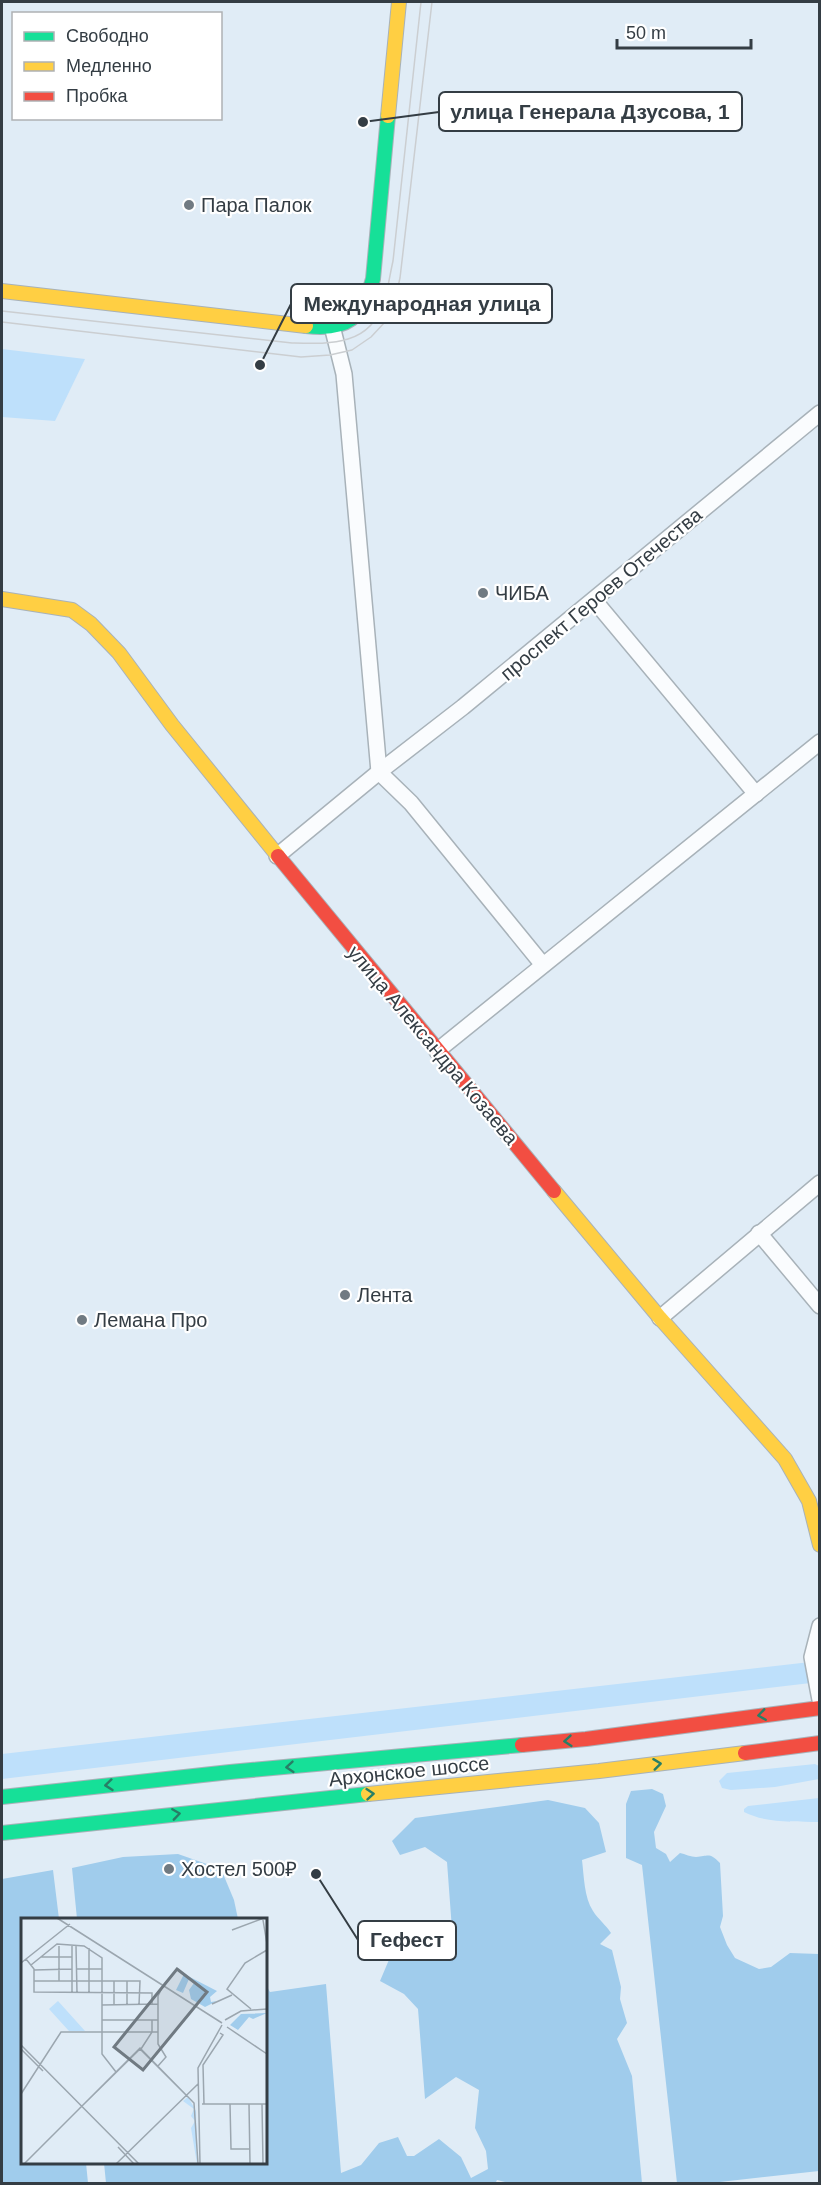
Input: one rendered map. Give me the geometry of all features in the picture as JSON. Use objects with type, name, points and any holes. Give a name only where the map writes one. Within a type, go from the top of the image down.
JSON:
[{"type":"main road","points":[[2,291],[320,328],[352,320],[363,309],[373,279],[399,2]]},
{"type":"main road","name":"улица Александра Козаева","points":[[2,599],[72,610],[91,624],[119,653],[172,725],[437,1051],[660,1318],[785,1459],[809,1501],[819,1545]]},
{"type":"main road","name":"Архонское шоссе","points":[[2,1797],[242,1771],[586,1739],[819,1708]]},
{"type":"main road","name":"Архонское шоссе","points":[[2,1833],[118,1822],[193,1811],[599,1771],[819,1743]]},
{"type":"street","points":[[333,326],[344,374],[379,772],[411,803],[543,965]]},
{"type":"street","name":"проспект Героев Отечества","points":[[277,856],[816,423]]},
{"type":"street","points":[[594,600],[756,794]]},
{"type":"street","points":[[437,1051],[819,742]]},
{"type":"street","points":[[660,1318],[819,1183]]},
{"type":"street","points":[[759,1233],[819,1306]]},
{"type":"street","points":[[819,1626],[813,1657],[819,1700]]},
{"type":"shaded area","points":[[2,349],[85,359],[55,421],[2,417]]},
{"type":"shaded area","points":[[819,1661],[819,1682],[2,1779],[2,1754]]},
{"type":"shaded area","points":[[815,1764],[819,1766],[819,1779],[775,1787],[731,1790],[722,1788],[719,1781],[727,1773]]},
{"type":"shaded area","points":[[652,1789],[663,1794],[666,1806],[654,1832],[656,1848],[666,1854],[670,1862],[680,1853],[694,1857],[711,1856],[720,1863],[723,1916],[720,1927],[735,1958],[759,1969],[771,1967],[790,1953],[819,1954],[819,2171],[711,2183],[677,2183],[642,1865],[626,1858],[626,1804],[631,1791]]},
{"type":"shaded area","points":[[819,1798],[819,1822],[772,1820],[744,1812],[748,1806]]},
{"type":"shaded area","points":[[548,1800],[585,1808],[599,1823],[606,1852],[582,1860],[584,1879],[590,1905],[611,1933],[600,1944],[612,1950],[621,1987],[620,1999],[627,2023],[617,2039],[632,2076],[642,2183],[513,2184],[497,2180],[495,2184],[106,2183],[104,2164],[267,2164],[267,1987],[270,1992],[326,1984],[341,2173],[361,2165],[379,2143],[398,2137],[407,2156],[414,2156],[439,2139],[461,2157],[471,2178],[488,2169],[486,2151],[475,2128],[479,2090],[456,2077],[425,2099],[418,2009],[404,1994],[380,1981],[391,1955],[453,1943],[447,1862],[425,1847],[400,1855],[392,1841],[415,1818]]},
{"type":"shaded area","points":[[178,1854],[221,1869],[234,1900],[238,1918],[77,1918],[72,1868],[123,1857]]},
{"type":"shaded area","points":[[53,1870],[59,1918],[21,1918],[21,2164],[86,2164],[88,2183],[2,2183],[2,1879]]},
{"type":"tram line","points":[[2,311],[292,343],[334,342],[359,335],[378,316],[384,302],[393,261],[421,2]]},
{"type":"tram line","points":[[2,322],[301,357],[330,355],[352,350],[371,337],[392,312],[400,278],[432,2]]},
{"type":"traffic: fast","points":[[306,326],[343,324],[358,312],[369,292],[373,279],[388,116]]},
{"type":"traffic: fast","points":[[2,1797],[230,1772],[522,1745]]},
{"type":"traffic: fast","points":[[2,1833],[368,1794]]},
{"type":"traffic: slow","points":[[388,116],[399,2]]},
{"type":"traffic: slow","points":[[2,291],[306,326]]},
{"type":"traffic: slow","points":[[2,599],[72,610],[91,624],[119,653],[172,725],[278,856]]},
{"type":"traffic: slow","points":[[554,1191],[660,1318],[785,1459],[809,1501],[820,1545]]},
{"type":"traffic: slow","points":[[368,1794],[599,1771],[745,1753]]},
{"type":"traffic: jam","points":[[278,856],[554,1191]]},
{"type":"traffic: jam","points":[[522,1745],[586,1739],[820,1708]]},
{"type":"traffic: jam","points":[[745,1753],[820,1743]]},
{"type":"place","name":"улица Генерала Дзусова, 1","points":[[363,122]]},
{"type":"place","name":"Пара Палок","points":[[189,205]]},
{"type":"place","name":"Международная улица","points":[[260,365]]},
{"type":"place","name":"ЧИБА","points":[[483,593]]},
{"type":"place","name":"Лента","points":[[345,1295]]},
{"type":"place","name":"Лемана Про","points":[[82,1320]]},
{"type":"place","name":"Хостел 500₽","points":[[169,1869]]},
{"type":"place","name":"Гефест","points":[[316,1874]]}]
